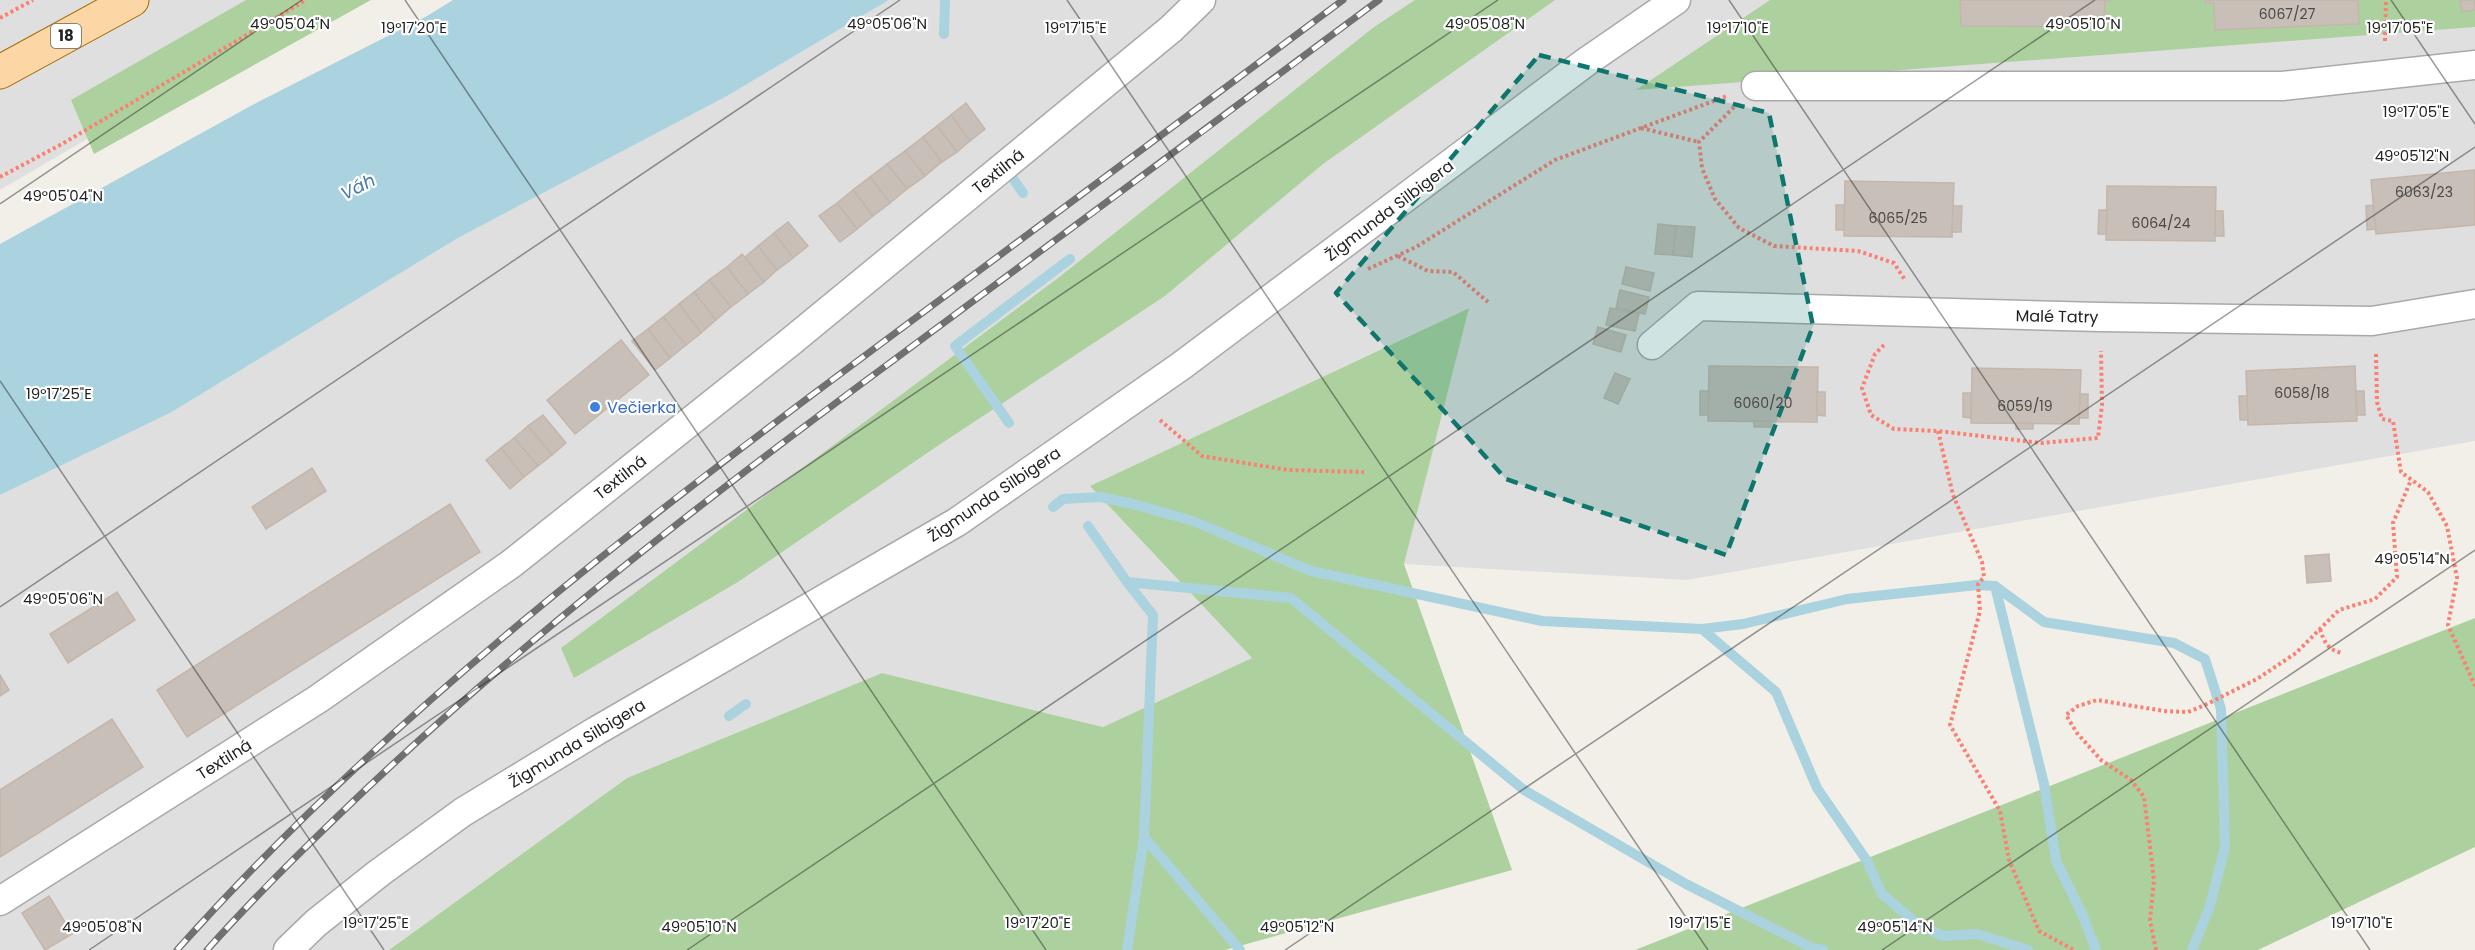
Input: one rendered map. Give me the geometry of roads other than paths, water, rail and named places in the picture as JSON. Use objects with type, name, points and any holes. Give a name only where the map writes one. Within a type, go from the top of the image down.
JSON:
[{"type":"main road","name":"18","points":[[0,72],[132,0]]},
{"type":"street","name":"Textilná","points":[[0,901],[318,699],[511,564],[789,343],[1172,29],[1201,0]]},
{"type":"street","name":"Žigmunda Silbigera","points":[[288,950],[316,923],[361,887],[463,812],[596,731],[957,522],[1181,366],[1586,62],[1676,0]]},
{"type":"street","points":[[1756,86],[2282,86],[2475,65]]},
{"type":"street","name":"Malé Tatry","points":[[1652,345],[1698,306],[2100,317],[2372,321],[2475,304]]},
{"type":"water","name":"Váh","points":[[453,0],[889,0],[727,96],[458,238],[170,413],[0,495],[0,244],[258,102],[427,16]]},
{"type":"waterway","points":[[944,34],[945,0]]},
{"type":"waterway","points":[[1012,177],[1023,193]]},
{"type":"waterway","points":[[1009,423],[955,346],[1070,259]]},
{"type":"waterway","points":[[1053,507],[1063,499],[1100,497],[1133,504],[1193,521],[1311,571],[1542,621],[1702,629],[1743,624],[1847,599],[1977,585],[1995,586],[2044,784],[2056,861],[2083,916],[2096,950]]},
{"type":"waterway","points":[[1088,526],[1127,582],[1291,598],[1524,790],[1686,884],[1812,948],[1823,950]]},
{"type":"waterway","points":[[1127,582],[1153,615],[1144,837],[1240,950]]},
{"type":"waterway","points":[[1995,586],[2044,622],[2174,643],[2205,659],[2221,709],[2225,847],[2210,906],[2192,950]]},
{"type":"waterway","points":[[1702,629],[1776,692],[1817,788],[1867,861],[1882,894],[1915,922],[1942,936],[1977,934],[2028,950]]},
{"type":"waterway","points":[[729,716],[746,704]]},
{"type":"waterway","points":[[1127,950],[1144,837]]},
{"type":"railway","points":[[177,950],[255,867],[336,787],[419,710],[593,564],[772,425],[1343,0]]},
{"type":"railway","points":[[207,950],[289,864],[405,753],[471,694],[608,579],[748,469],[1379,0]]},
{"type":"place","name":"Večierka","points":[[595,407]]}]
